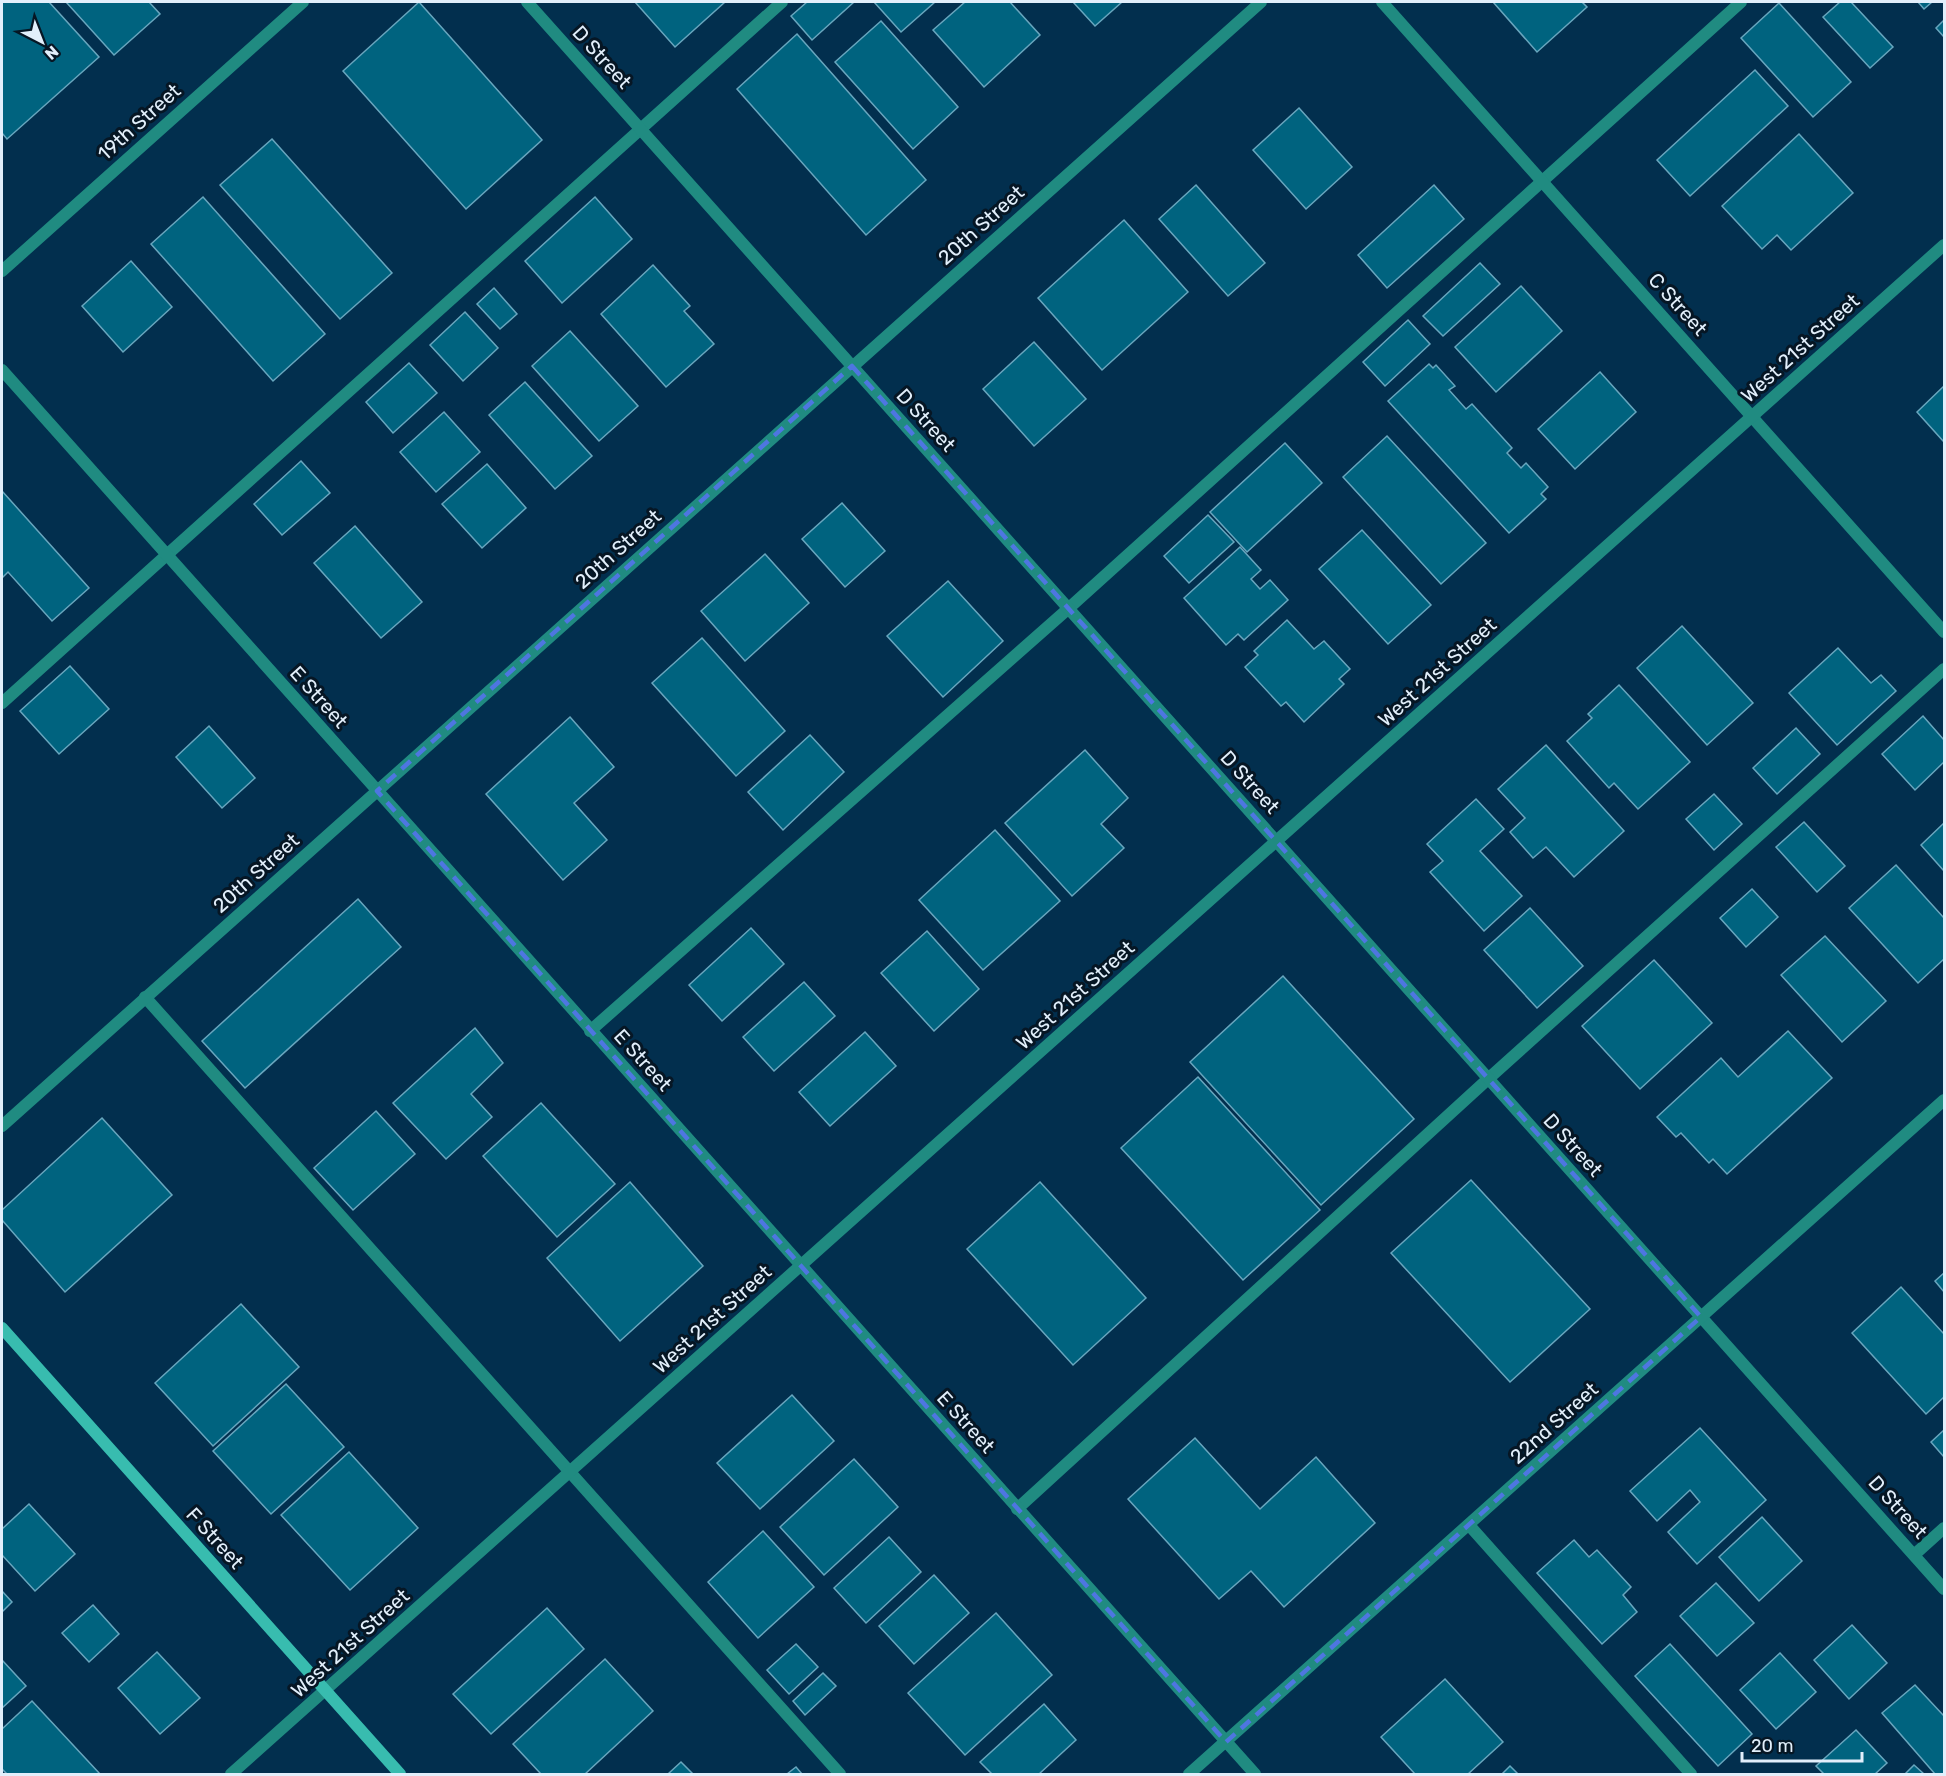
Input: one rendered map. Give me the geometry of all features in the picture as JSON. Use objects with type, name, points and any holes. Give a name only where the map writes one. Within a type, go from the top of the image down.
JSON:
[{"type":"main road","name":"F Street","points":[[2,1328],[400,1774]]},
{"type":"street","name":"19th Street","points":[[2,271],[303,2]]},
{"type":"street","name":"D Street","points":[[526,2],[1944,1588]]},
{"type":"street","points":[[2,703],[639,128],[782,2]]},
{"type":"street","name":"20th Street","points":[[2,1126],[1261,2]]},
{"type":"street","name":"C Street","points":[[1382,2],[1944,632]]},
{"type":"street","points":[[590,1030],[1069,608],[1741,2]]},
{"type":"street","name":"West 21st Street","points":[[231,1774],[1944,245]]},
{"type":"street","name":"E Street","points":[[2,370],[1255,1774]]},
{"type":"street","points":[[1017,1509],[1488,1079],[1944,669]]},
{"type":"street","points":[[145,997],[840,1774]]},
{"type":"street","name":"22nd Street","points":[[1189,1774],[1944,1100]]},
{"type":"street","points":[[1468,1525],[1690,1774]]},
{"type":"street","points":[[1914,1555],[1944,1528]]},
{"type":"highlighted area","points":[[852,366],[1701,1317],[1226,1742],[377,791]]},
{"type":"building","points":[[2,2],[49,2],[99,57],[7,139],[2,133]]},
{"type":"building","points":[[66,2],[149,2],[160,14],[114,55]]},
{"type":"building","points":[[419,2],[542,140],[466,209],[343,71]]},
{"type":"building","points":[[635,2],[725,2],[675,47]]},
{"type":"building","points":[[807,2],[854,2],[812,40],[791,16]]},
{"type":"building","points":[[874,2],[935,2],[901,32]]},
{"type":"building","points":[[965,2],[1010,2],[1040,35],[984,87],[933,30]]},
{"type":"building","points":[[1073,2],[1122,2],[1095,26]]},
{"type":"building","points":[[1493,2],[1582,2],[1587,7],[1537,52]]},
{"type":"building","points":[[1840,2],[1851,2],[1893,47],[1870,68],[1823,17]]},
{"type":"building","points":[[1918,2],[1932,2],[1924,9]]},
{"type":"building","points":[[1779,3],[1851,82],[1813,117],[1741,38]]},
{"type":"building","points":[[1944,20],[1944,37],[1936,28]]},
{"type":"building","points":[[881,21],[958,107],[913,149],[835,62]]},
{"type":"building","points":[[797,34],[926,180],[866,235],[737,89]]},
{"type":"building","points":[[1755,70],[1788,106],[1690,196],[1657,160]]},
{"type":"building","points":[[1299,108],[1352,167],[1306,209],[1253,150]]},
{"type":"building","points":[[1799,134],[1853,193],[1791,250],[1777,235],[1762,249],[1722,206]]},
{"type":"building","points":[[272,139],[392,273],[340,319],[220,185]]},
{"type":"building","points":[[1196,185],[1265,263],[1228,296],[1159,219]]},
{"type":"building","points":[[1434,185],[1464,219],[1387,288],[1358,255]]},
{"type":"building","points":[[203,197],[325,334],[273,381],[151,244]]},
{"type":"building","points":[[595,197],[632,239],[562,303],[525,261]]},
{"type":"building","points":[[1124,220],[1188,292],[1102,370],[1038,298]]},
{"type":"building","points":[[131,261],[172,307],[123,352],[82,306]]},
{"type":"building","points":[[1480,263],[1500,284],[1443,336],[1423,316]]},
{"type":"building","points":[[653,265],[690,306],[684,311],[714,344],[666,387],[601,314]]},
{"type":"building","points":[[1521,286],[1562,331],[1496,392],[1455,347]]},
{"type":"building","points":[[494,288],[517,314],[500,329],[477,304]]},
{"type":"building","points":[[465,312],[498,348],[463,381],[430,345]]},
{"type":"building","points":[[1408,320],[1430,344],[1385,386],[1363,362]]},
{"type":"building","points":[[570,331],[638,406],[599,441],[532,366]]},
{"type":"building","points":[[1034,342],[1086,399],[1034,446],[983,389]]},
{"type":"building","points":[[409,363],[437,393],[393,433],[366,402]]},
{"type":"building","points":[[1429,364],[1433,368],[1436,365],[1455,386],[1449,390],[1466,409],[1472,404],[1512,448],[1507,453],[1521,468],[1526,463],[1548,487],[1541,494],[1546,499],[1509,533],[1388,401]]},
{"type":"building","points":[[1600,372],[1636,412],[1575,469],[1538,429]]},
{"type":"building","points":[[525,382],[592,456],[555,489],[489,415]]},
{"type":"building","points":[[1944,386],[1944,442],[1917,412]]},
{"type":"building","points":[[444,412],[480,452],[436,492],[400,452]]},
{"type":"building","points":[[1387,436],[1486,543],[1441,584],[1343,477]]},
{"type":"building","points":[[1285,443],[1322,483],[1247,552],[1210,512]]},
{"type":"building","points":[[301,461],[330,493],[282,535],[254,504]]},
{"type":"building","points":[[487,464],[526,508],[482,548],[442,504]]},
{"type":"building","points":[[2,491],[89,588],[52,621],[8,572],[2,578]]},
{"type":"building","points":[[842,503],[885,551],[845,587],[802,539]]},
{"type":"building","points":[[1208,515],[1234,542],[1189,583],[1164,556]]},
{"type":"building","points":[[355,526],[422,602],[381,638],[314,563]]},
{"type":"building","points":[[1362,530],[1431,605],[1388,644],[1319,569]]},
{"type":"building","points":[[1240,547],[1261,570],[1251,579],[1260,589],[1270,580],[1288,600],[1244,640],[1238,634],[1226,645],[1184,598]]},
{"type":"building","points":[[765,554],[809,603],[745,661],[701,611]]},
{"type":"building","points":[[948,581],[1003,641],[943,697],[887,636]]},
{"type":"building","points":[[1287,620],[1314,649],[1324,641],[1350,669],[1339,679],[1344,684],[1304,722],[1286,702],[1281,706],[1245,667],[1258,655],[1254,651]]},
{"type":"building","points":[[1682,626],[1753,703],[1707,745],[1637,668]]},
{"type":"building","points":[[702,638],[785,731],[736,776],[652,683]]},
{"type":"building","points":[[1838,648],[1871,683],[1881,675],[1896,691],[1837,745],[1789,693]]},
{"type":"building","points":[[70,666],[109,709],[59,754],[20,711]]},
{"type":"building","points":[[1619,685],[1690,762],[1638,809],[1614,783],[1609,788],[1567,741],[1592,718],[1588,714]]},
{"type":"building","points":[[1923,716],[1944,740],[1944,762],[1915,790],[1882,754]]},
{"type":"building","points":[[570,717],[614,767],[574,803],[607,840],[563,880],[486,794]]},
{"type":"building","points":[[209,726],[255,778],[222,808],[176,757]]},
{"type":"building","points":[[1796,728],[1820,754],[1777,794],[1753,768]]},
{"type":"building","points":[[810,735],[844,772],[783,830],[748,792]]},
{"type":"building","points":[[1546,745],[1624,831],[1574,877],[1546,847],[1533,858],[1510,832],[1525,818],[1498,789]]},
{"type":"building","points":[[1085,750],[1128,798],[1101,824],[1124,848],[1072,896],[1005,823]]},
{"type":"building","points":[[1714,794],[1742,824],[1714,850],[1686,819]]},
{"type":"building","points":[[1476,799],[1504,829],[1480,851],[1522,896],[1484,931],[1430,872],[1443,861],[1427,844]]},
{"type":"building","points":[[1804,822],[1845,866],[1817,892],[1776,847]]},
{"type":"building","points":[[1944,823],[1944,871],[1921,845]]},
{"type":"building","points":[[995,830],[1060,901],[983,970],[919,900]]},
{"type":"building","points":[[1896,865],[1944,918],[1944,959],[1918,983],[1849,908]]},
{"type":"building","points":[[1752,889],[1778,917],[1746,947],[1720,918]]},
{"type":"building","points":[[358,899],[401,947],[245,1088],[202,1041]]},
{"type":"building","points":[[1530,908],[1583,966],[1537,1008],[1484,950]]},
{"type":"building","points":[[751,928],[784,964],[722,1021],[689,985]]},
{"type":"building","points":[[927,931],[979,989],[934,1031],[881,973]]},
{"type":"building","points":[[1825,936],[1886,1001],[1842,1042],[1781,975]]},
{"type":"building","points":[[1654,960],[1712,1023],[1640,1089],[1582,1026]]},
{"type":"building","points":[[1283,976],[1414,1119],[1321,1205],[1190,1062]]},
{"type":"building","points":[[804,982],[835,1016],[774,1071],[743,1037]]},
{"type":"building","points":[[475,1028],[503,1063],[471,1094],[492,1117],[446,1159],[393,1103]]},
{"type":"building","points":[[1788,1031],[1832,1078],[1727,1174],[1713,1159],[1709,1163],[1681,1133],[1676,1137],[1657,1117],[1721,1058],[1738,1077]]},
{"type":"building","points":[[865,1032],[896,1066],[830,1126],[799,1092]]},
{"type":"building","points":[[1198,1077],[1320,1210],[1243,1280],[1121,1148]]},
{"type":"building","points":[[541,1103],[615,1184],[557,1237],[483,1156]]},
{"type":"building","points":[[376,1111],[415,1154],[353,1210],[314,1168]]},
{"type":"building","points":[[102,1118],[172,1195],[65,1292],[2,1220],[2,1210]]},
{"type":"building","points":[[1471,1180],[1590,1309],[1510,1382],[1391,1253]]},
{"type":"building","points":[[630,1182],[703,1266],[620,1341],[547,1258]]},
{"type":"building","points":[[1040,1182],[1146,1298],[1073,1365],[967,1249]]},
{"type":"building","points":[[1944,1273],[1944,1292],[1935,1281]]},
{"type":"building","points":[[1901,1287],[1944,1334],[1944,1397],[1926,1414],[1852,1333]]},
{"type":"building","points":[[241,1304],[299,1367],[213,1446],[155,1383]]},
{"type":"building","points":[[286,1384],[344,1447],[271,1514],[213,1451]]},
{"type":"building","points":[[792,1395],[834,1441],[760,1509],[717,1463]]},
{"type":"building","points":[[1700,1428],[1766,1500],[1697,1564],[1668,1532],[1700,1502],[1690,1490],[1657,1521],[1630,1491]]},
{"type":"building","points":[[1944,1430],[1944,1457],[1931,1442]]},
{"type":"building","points":[[1195,1438],[1260,1509],[1316,1457],[1375,1523],[1284,1607],[1251,1571],[1219,1599],[1128,1499]]},
{"type":"building","points":[[349,1452],[418,1528],[350,1590],[281,1515]]},
{"type":"building","points":[[854,1459],[898,1507],[824,1575],[780,1527]]},
{"type":"building","points":[[29,1504],[75,1554],[35,1591],[2,1555],[2,1529]]},
{"type":"building","points":[[1762,1517],[1802,1561],[1759,1601],[1719,1557]]},
{"type":"building","points":[[763,1531],[814,1587],[758,1638],[708,1582]]},
{"type":"building","points":[[889,1537],[921,1572],[866,1623],[834,1588]]},
{"type":"building","points":[[1574,1540],[1589,1557],[1597,1550],[1631,1587],[1623,1595],[1637,1612],[1602,1644],[1537,1573]]},
{"type":"building","points":[[934,1575],[969,1613],[914,1664],[879,1626]]},
{"type":"building","points":[[1716,1583],[1754,1623],[1717,1656],[1680,1616]]},
{"type":"building","points":[[2,1591],[12,1602],[2,1612]]},
{"type":"building","points":[[93,1605],[119,1634],[89,1662],[62,1633]]},
{"type":"building","points":[[547,1608],[584,1649],[491,1734],[453,1694]]},
{"type":"building","points":[[996,1613],[1052,1675],[965,1755],[908,1693]]},
{"type":"building","points":[[1852,1625],[1887,1663],[1849,1699],[1814,1660]]},
{"type":"building","points":[[796,1644],[818,1667],[789,1694],[767,1670]]},
{"type":"building","points":[[1670,1644],[1752,1734],[1718,1766],[1635,1676]]},
{"type":"building","points":[[157,1652],[200,1698],[160,1734],[118,1688]]},
{"type":"building","points":[[1780,1653],[1816,1692],[1776,1729],[1740,1690]]},
{"type":"building","points":[[605,1659],[653,1711],[585,1774],[541,1774],[513,1744]]},
{"type":"building","points":[[2,1660],[26,1686],[2,1708]]},
{"type":"building","points":[[823,1673],[836,1686],[805,1715],[793,1701]]},
{"type":"building","points":[[1445,1679],[1503,1742],[1468,1774],[1415,1774],[1381,1737]]},
{"type":"building","points":[[1915,1685],[1944,1716],[1944,1774],[1935,1774],[1882,1713]]},
{"type":"building","points":[[32,1701],[100,1774],[7,1774],[2,1769],[2,1729]]},
{"type":"building","points":[[1044,1704],[1076,1740],[1039,1774],[992,1774],[980,1762]]},
{"type":"building","points":[[1856,1730],[1887,1763],[1875,1774],[1824,1774],[1816,1766]]},
{"type":"building","points":[[681,1762],[693,1774],[668,1774]]},
{"type":"building","points":[[1914,1765],[1924,1774],[1905,1774]]},
{"type":"building","points":[[1510,1766],[1518,1774],[1502,1774]]},
{"type":"building","points":[[796,1767],[802,1774],[787,1774]]}]
